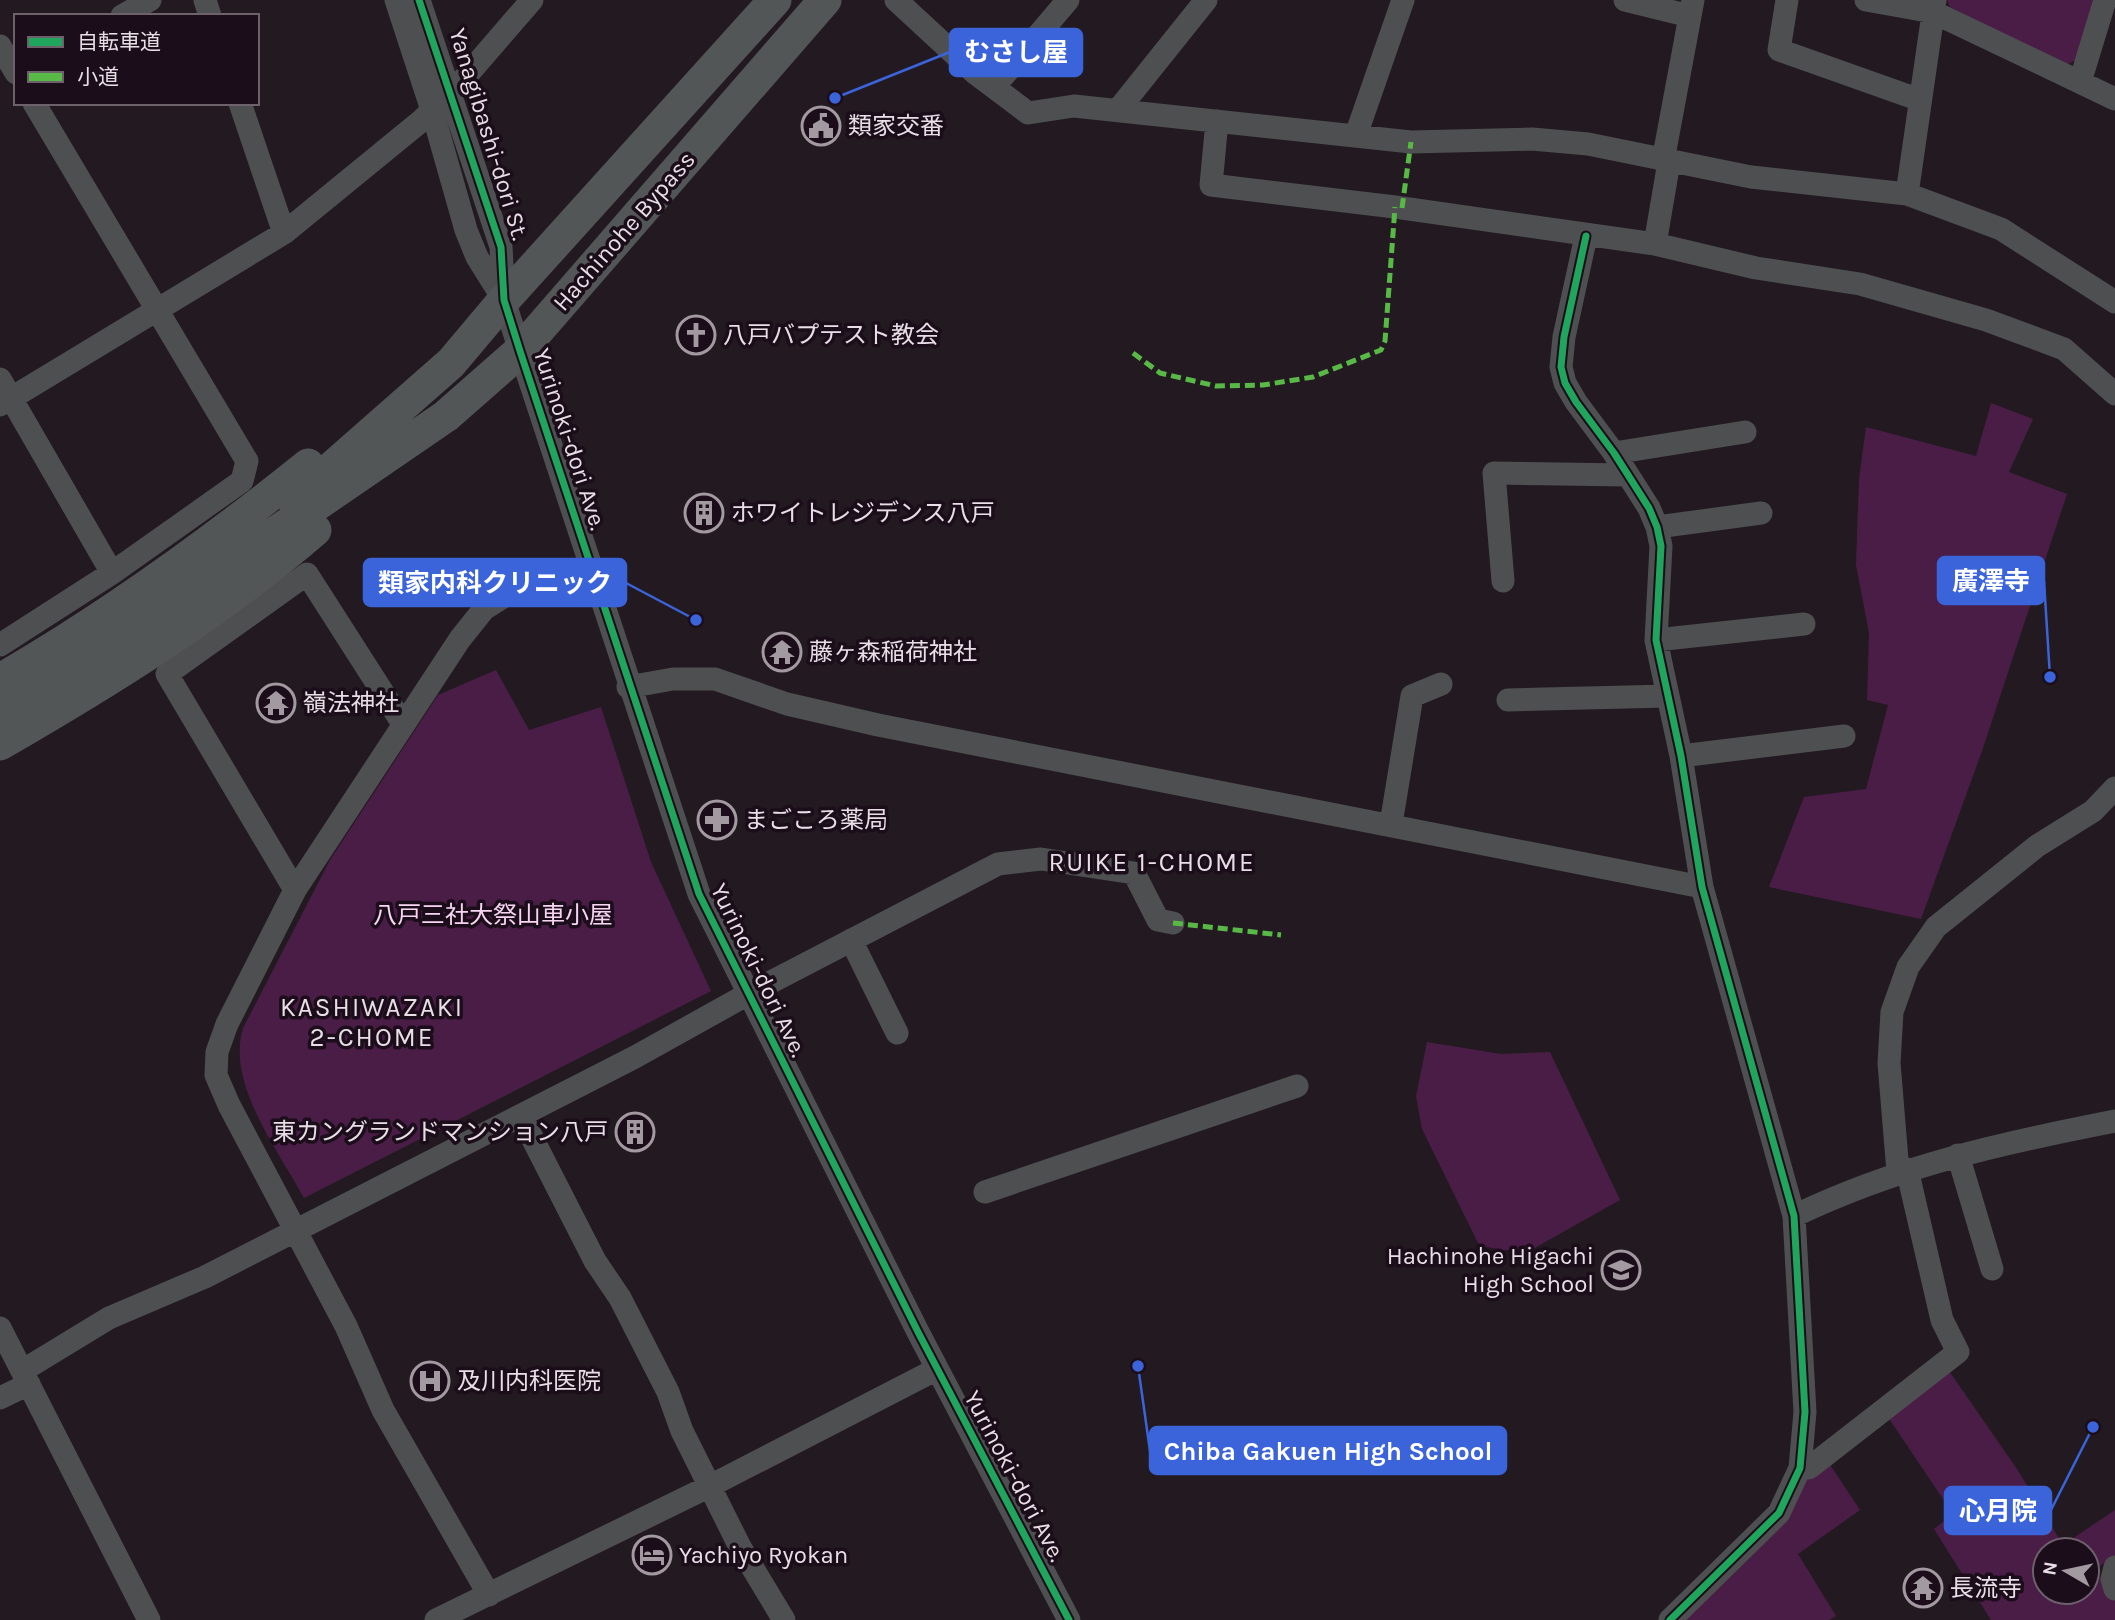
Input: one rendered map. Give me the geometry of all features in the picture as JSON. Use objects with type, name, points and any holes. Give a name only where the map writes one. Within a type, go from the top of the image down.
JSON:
[{"type":"highway","name":"Hachinohe Bypass","points":[[198,586],[451,363],[504,300],[775,0]]},
{"type":"highway","name":"Hachinohe Bypass","points":[[0,715],[94,657],[446,416],[520,351],[825,0]]},
{"type":"highway","points":[[0,680],[133,597],[248,513],[504,300]]},
{"type":"highway","points":[[0,744],[101,685],[275,564],[446,416]]},
{"type":"street","points":[[126,14],[150,0]]},
{"type":"street","name":"Yanagibashi-dori St.","points":[[396,0],[432,110],[466,230],[477,257],[504,300]]},
{"type":"street","name":"Yanagibashi-dori St.","points":[[419,0],[500,247],[504,300]]},
{"type":"street","points":[[112,573],[4,394],[158,310],[284,233],[432,110],[532,0]]},
{"type":"street","points":[[896,0],[1028,113],[1073,106],[1411,142],[1532,139],[1588,144],[1666,162],[1751,177],[1907,194],[2001,229],[2115,302]]},
{"type":"street","points":[[994,86],[1068,0]]},
{"type":"street","points":[[1118,110],[1206,0]]},
{"type":"street","points":[[1356,135],[1403,0]]},
{"type":"street","points":[[1625,0],[1692,8],[1655,244]]},
{"type":"street","points":[[1787,0],[1779,50],[1920,100]]},
{"type":"street","points":[[1866,0],[1934,6],[2115,99]]},
{"type":"street","points":[[2080,82],[2105,0]]},
{"type":"street","points":[[1907,194],[1934,6]]},
{"type":"street","points":[[0,46],[14,70]]},
{"type":"street","points":[[0,645],[112,573],[242,481],[247,461],[35,105]]},
{"type":"street","points":[[241,105],[284,233]]},
{"type":"street","points":[[1217,121],[1212,185],[1395,207],[1655,244],[1756,268],[1860,284],[1986,320],[2064,349],[2115,394]]},
{"type":"street","points":[[1586,236],[1566,323],[1561,367],[1565,383],[1576,402],[1614,453],[1657,527],[1661,546],[1656,640],[1681,756],[1702,887],[1794,1216],[1805,1412],[1800,1468],[1779,1513],[1670,1620]]},
{"type":"street","name":"Yurinoki-dori Ave.","points":[[504,300],[628,687],[699,894],[937,1369],[1069,1620]]},
{"type":"street","points":[[1614,453],[1745,432]]},
{"type":"street","points":[[1503,581],[1494,473],[1628,475]]},
{"type":"street","points":[[1657,527],[1761,513]]},
{"type":"street","points":[[489,1595],[383,1410],[346,1326],[216,1075],[217,1052],[227,1024],[295,890],[403,724],[484,609],[508,594],[591,565]]},
{"type":"street","points":[[295,890],[167,674],[307,574],[403,724]]},
{"type":"street","points":[[1656,640],[1804,624]]},
{"type":"street","points":[[628,687],[673,679],[715,679],[787,704],[878,725],[1702,887]]},
{"type":"street","points":[[1391,824],[1412,696],[1441,684]]},
{"type":"street","points":[[1508,700],[1668,696]]},
{"type":"street","points":[[1681,756],[1844,736]]},
{"type":"street","points":[[1800,1468],[1809,1468],[1958,1352],[1942,1320],[1902,1171],[1889,1063],[1892,1012],[1908,967],[1936,927],[2037,846],[2093,811],[2115,788]]},
{"type":"street","points":[[0,1398],[25,1377],[109,1318],[205,1278],[635,1057],[748,994],[998,864],[1041,859],[1134,873],[1158,920],[1173,923]]},
{"type":"street","points":[[851,940],[897,1033]]},
{"type":"street","points":[[985,1192],[1297,1086]]},
{"type":"street","points":[[521,1116],[595,1261],[620,1298],[740,1547],[784,1620]]},
{"type":"street","points":[[1794,1216],[1851,1189],[1902,1171],[1958,1155],[2115,1121]]},
{"type":"street","points":[[1958,1155],[1992,1269]]},
{"type":"street","points":[[0,1328],[149,1620]]},
{"type":"street","points":[[436,1620],[710,1486],[937,1369]]},
{"type":"street","points":[[2115,1567],[2112,1579],[2115,1590]]},
{"type":"green space","points":[[1947,0],[2096,0],[2079,58],[2065,66],[1950,7]]},
{"type":"green space","points":[[1991,403],[2033,419],[2009,472],[2067,494],[1982,751],[1921,919],[1769,887],[1804,797],[1866,789],[1888,705],[1867,700],[1869,633],[1856,565],[1859,479],[1866,427],[1976,456]]},
{"type":"green space","name":"八戸三社大祭山車小屋","points":[[496,670],[529,730],[601,707],[651,862],[711,991],[304,1198],[257,1116],[248,1093],[240,1049],[243,1028],[330,860],[438,695]]},
{"type":"green space","points":[[1427,1042],[1501,1054],[1550,1052],[1620,1200],[1531,1250],[1501,1250],[1479,1245],[1422,1129],[1416,1096]]},
{"type":"green space","points":[[1947,1368],[2017,1469],[2058,1536],[2031,1536],[2031,1606],[2101,1606],[2101,1578],[2115,1599],[2115,1620],[1991,1620],[1934,1529],[1953,1514],[1890,1420],[1892,1410]]},
{"type":"green space","points":[[1829,1463],[1860,1510],[1798,1554],[1836,1616],[1829,1620],[1680,1620],[1807,1477]]},
{"type":"green space","points":[[2115,1510],[2115,1556],[2101,1565],[2101,1536],[2076,1536]]},
{"type":"marked path","points":[[1402,208],[1411,142]]},
{"type":"marked path","points":[[1133,353],[1160,373],[1216,386],[1263,385],[1313,377],[1381,350],[1385,341],[1395,207]]},
{"type":"marked path","points":[[1173,923],[1281,935]]},
{"type":"cycle path","points":[[419,0],[501,247],[504,300],[699,894],[918,1332],[1069,1620]]},
{"type":"cycle path","points":[[1586,236],[1564,337],[1561,367],[1565,383],[1576,402],[1614,453],[1649,508],[1657,527],[1661,546],[1656,640],[1681,756],[1702,887],[1794,1216],[1805,1412],[1800,1468],[1779,1513],[1670,1620]]},
{"type":"place","name":"むさし屋","points":[[835,98]]},
{"type":"place","name":"類家交番","points":[[821,126]]},
{"type":"place","name":"八戸バプテスト教会","points":[[696,335]]},
{"type":"place","name":"ホワイトレジデンス八戸","points":[[704,513]]},
{"type":"place","name":"類家内科クリニック","points":[[696,620]]},
{"type":"place","name":"藤ヶ森稲荷神社","points":[[782,652]]},
{"type":"place","name":"廣澤寺","points":[[2050,677]]},
{"type":"place","name":"嶺法神社","points":[[276,703]]},
{"type":"place","name":"まごころ薬局","points":[[717,820]]},
{"type":"place","name":"東カングランドマンション八戸","points":[[635,1132]]},
{"type":"place","name":"Hachinohe Higachi High School","points":[[1621,1270]]},
{"type":"place","name":"Chiba Gakuen High School","points":[[1138,1366]]},
{"type":"place","name":"及川内科医院","points":[[430,1381]]},
{"type":"place","name":"心月院","points":[[2093,1427]]},
{"type":"place","name":"Yachiyo Ryokan","points":[[652,1555]]},
{"type":"place","name":"長流寺","points":[[1923,1588]]},
{"type":"district","name":"RUIKE 1-CHOME","points":[[1152,862]]},
{"type":"district","name":"KASHIWAZAKI 2-CHOME","points":[[372,1022]]}]
